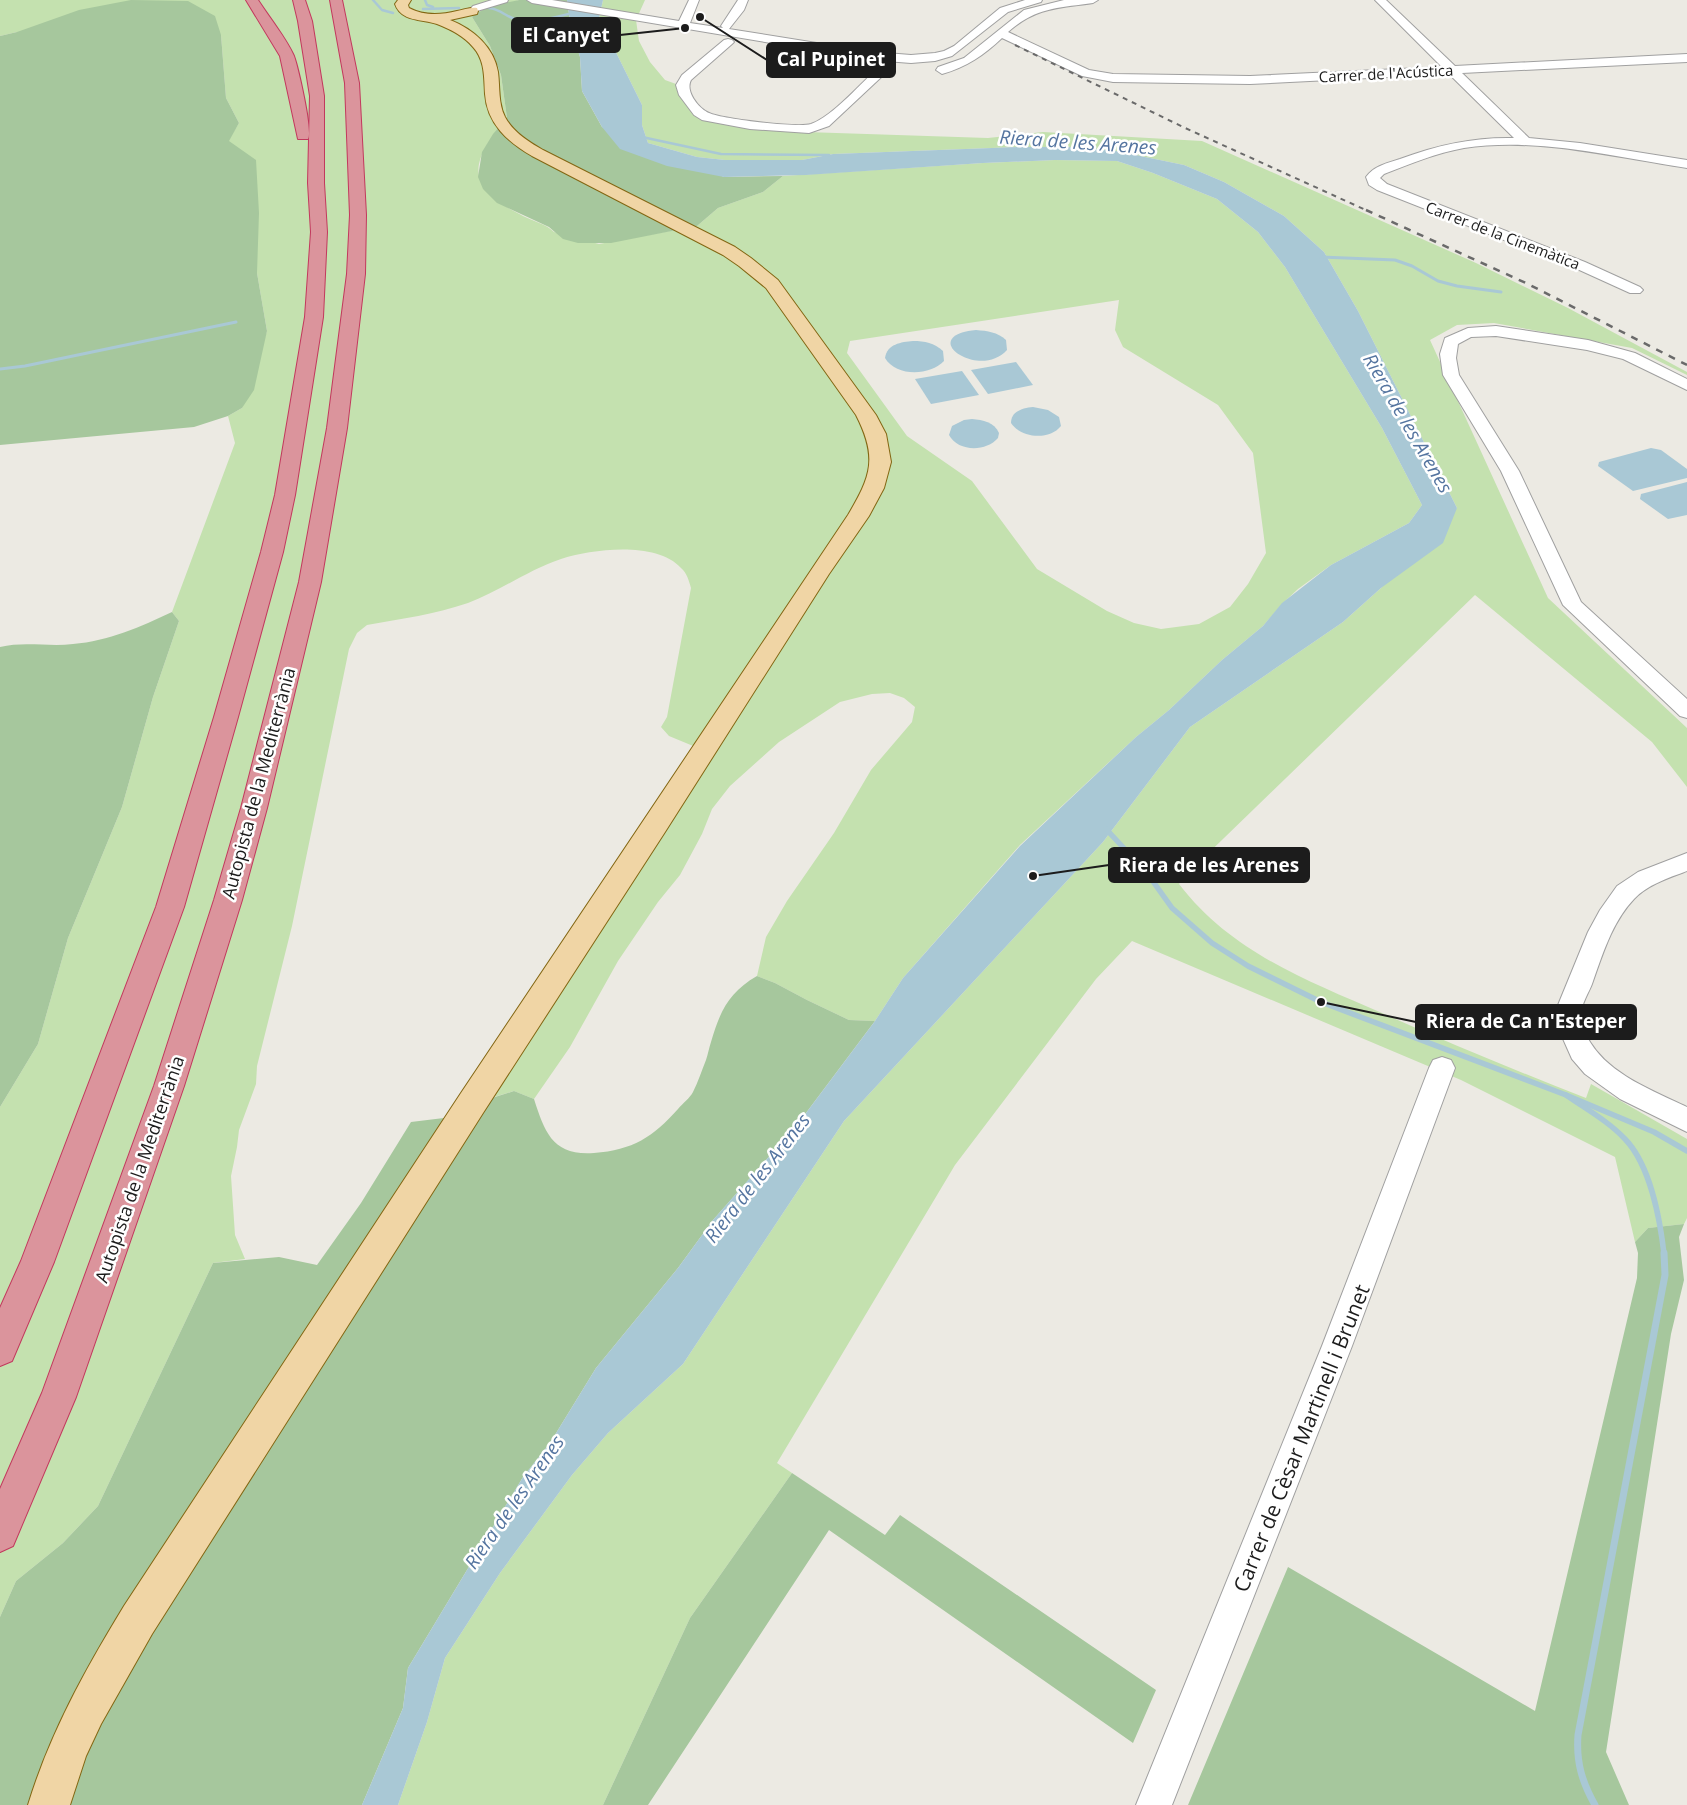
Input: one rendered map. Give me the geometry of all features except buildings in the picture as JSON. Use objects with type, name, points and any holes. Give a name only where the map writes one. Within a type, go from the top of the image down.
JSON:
[{"type":"highway","points":[[252,0],[287,56],[302,122],[304,164],[316,183]]},
{"type":"highway","points":[[0,1349],[37,1262],[170,907],[272,552],[295,440],[314,317],[319,232],[316,183],[317,96],[305,21],[299,0]]},
{"type":"highway","name":"Autopista de la Mediterrània","points":[[0,1533],[58,1397],[169,1086],[228,900],[254,808],[310,582],[337,428],[356,274],[358,215],[352,83],[337,7]]},
{"type":"main road","points":[[49,1805],[74,1732],[97,1686],[138,1620],[472,1103],[820,571],[858,516],[874,488],[880,472],[881,462],[878,443],[866,415],[772,284],[745,262],[729,252],[546,156],[512,135],[502,125],[493,110],[488,59],[466,32],[453,25],[405,12],[401,7],[404,0]]},
{"type":"main road","points":[[430,18],[452,16],[477,6]]},
{"type":"main road","points":[[466,32],[463,19],[477,6]]},
{"type":"street","points":[[477,6],[503,0]]},
{"type":"street","points":[[532,0],[884,58],[926,59],[948,54],[958,48],[1004,10],[1037,0]]},
{"type":"street","points":[[683,25],[694,0]]},
{"type":"street","points":[[743,0],[738,33],[686,78],[682,84],[683,92],[701,114],[737,123],[802,129],[821,126],[885,68]]},
{"type":"street","points":[[931,71],[967,62],[1023,16],[1034,10],[1093,0]]},
{"type":"street","points":[[1380,0],[1525,141],[1687,164]]},
{"type":"street","points":[[713,30],[712,38],[738,33],[773,31],[903,52],[927,50],[946,42]]},
{"type":"street","points":[[738,33],[885,68],[910,71]]},
{"type":"street","name":"Carrer de l'Acústica","points":[[1002,33],[1086,73],[1113,78],[1229,80],[1687,58]]},
{"type":"street","name":"Carrer de la Cinemàtica","points":[[1525,141],[1481,142],[1451,147],[1379,171],[1373,180],[1382,187],[1635,290]]},
{"type":"street","points":[[1687,385],[1629,356],[1588,345],[1513,333],[1481,331],[1468,333],[1451,341],[1449,348],[1448,359],[1451,375],[1510,471],[1573,605],[1687,711]]},
{"type":"street","points":[[1687,862],[1648,877],[1626,891],[1612,910],[1569,1010],[1569,1026],[1575,1042],[1597,1069],[1612,1081],[1687,1120]]},
{"type":"street","name":"Carrer de Cèsar Martinell i Brunet","points":[[1154,1805],[1333,1358],[1387,1219],[1442,1068]]},
{"type":"green space","points":[[0,0],[519,0],[472,17],[490,46],[501,75],[507,118],[494,134],[480,162],[479,173],[482,184],[491,195],[504,205],[554,232],[599,244],[697,226],[718,208],[763,192],[783,176],[983,163],[1055,160],[1117,161],[1153,173],[1217,199],[1258,232],[1285,267],[1382,428],[1422,505],[1409,523],[1331,565],[1298,589],[1263,626],[1136,737],[1020,845],[903,978],[875,1021],[849,1020],[757,976],[766,937],[787,901],[834,833],[871,770],[912,722],[915,707],[904,698],[890,693],[872,694],[840,702],[779,742],[730,786],[712,809],[702,834],[680,875],[658,902],[618,961],[570,1047],[534,1099],[514,1091],[494,1097],[470,1108],[698,748],[669,736],[661,727],[667,717],[691,588],[685,572],[670,559],[640,551],[606,550],[561,559],[491,593],[456,607],[367,625],[357,633],[349,649],[292,926],[257,1066],[256,1084],[239,1130],[231,1176],[235,1235],[245,1259],[213,1263],[98,1506],[63,1543],[16,1581],[0,1617],[0,1107],[38,1044],[68,938],[122,807],[153,697],[179,621],[172,612],[235,443],[228,416],[242,408],[267,331],[257,273],[257,237],[228,141],[239,123],[226,98],[221,35],[17,32],[0,36]],"holes":[[[1119,300],[1115,330],[1123,347],[1218,405],[1253,453],[1266,553],[1248,584],[1230,607],[1199,624],[1161,629],[1134,623],[1107,611],[1037,569],[972,481],[907,436],[847,353],[850,341]]]},
{"type":"green space","points":[[131,0],[188,1],[215,16],[221,35],[226,98],[239,123],[229,141],[256,160],[259,213],[257,273],[267,331],[254,390],[242,408],[228,416],[194,427],[0,445],[0,36],[17,32],[79,10]]},
{"type":"green space","points":[[519,0],[567,0],[571,28],[580,57],[582,91],[602,127],[724,177],[783,176],[763,192],[718,208],[697,226],[611,243],[578,243],[563,239],[549,227],[497,203],[483,189],[478,177],[482,152],[493,134],[507,118],[501,75],[490,46],[472,17],[489,7]]},
{"type":"green space","points":[[603,0],[645,0],[636,20],[639,41],[650,62],[665,80],[676,84],[692,112],[806,132],[988,138],[1043,132],[1202,141],[1476,263],[1568,308],[1687,372],[1687,375],[1632,348],[1494,323],[1457,325],[1430,340],[1548,598],[1687,728],[1687,787],[1652,742],[1475,595],[1191,870],[1179,884],[1200,908],[1222,928],[1271,962],[1298,976],[1458,1046],[1586,1098],[1591,1084],[1687,1139],[1687,1218],[1684,1224],[1648,1228],[1635,1242],[1615,1157],[1461,1080],[1132,941],[1096,979],[955,1165],[777,1463],[792,1473],[690,1618],[603,1805],[398,1805],[427,1722],[445,1658],[500,1573],[572,1475],[608,1433],[683,1364],[844,1121],[1103,842],[1190,727],[1343,622],[1381,588],[1457,508],[1358,311],[1324,252],[1284,216],[1224,182],[1184,165],[1116,151],[1069,147],[1020,147],[833,154],[802,160],[725,160],[697,157],[648,143],[642,125],[642,105],[599,18]]},
{"type":"green space","points":[[172,612],[179,621],[153,697],[122,807],[68,938],[38,1044],[0,1107],[0,647],[18,644],[64,645],[99,640],[136,628]]},
{"type":"green space","points":[[757,976],[849,1020],[875,1021],[797,1125],[713,1220],[678,1268],[596,1368],[550,1443],[523,1477],[408,1668],[403,1708],[362,1805],[0,1805],[0,1617],[16,1581],[63,1543],[98,1506],[213,1263],[279,1257],[317,1265],[361,1203],[411,1122],[452,1117],[495,1097],[514,1091],[534,1099],[547,1132],[553,1140],[569,1151],[594,1153],[608,1151],[620,1149],[641,1140],[669,1119],[692,1094],[722,1012],[739,989]]},
{"type":"green space","points":[[1684,1224],[1679,1237],[1684,1280],[1671,1334],[1606,1752],[1629,1805],[1188,1805],[1288,1567],[1535,1711],[1637,1278],[1638,1253],[1635,1242],[1648,1228]]},
{"type":"green space","points":[[792,1473],[885,1535],[900,1515],[1156,1690],[1133,1743],[829,1530],[648,1805],[603,1805],[690,1618]]},
{"type":"water","points":[[567,0],[603,0],[599,18],[642,105],[642,125],[648,143],[697,157],[725,160],[802,160],[833,154],[1020,147],[1069,147],[1116,151],[1184,165],[1224,182],[1284,216],[1324,252],[1358,311],[1457,508],[1443,543],[1381,588],[1343,622],[1190,727],[1103,842],[844,1121],[683,1364],[608,1433],[572,1475],[500,1573],[445,1658],[427,1722],[398,1805],[362,1805],[403,1708],[408,1668],[523,1477],[550,1443],[596,1368],[678,1268],[713,1220],[797,1125],[875,1021],[903,978],[1020,846],[1136,737],[1263,626],[1282,603],[1331,565],[1409,523],[1422,505],[1382,428],[1285,267],[1258,232],[1217,199],[1153,173],[1117,161],[1055,160],[806,175],[724,177],[667,166],[620,149],[602,127],[582,91],[580,57],[571,28]]},
{"type":"water","points":[[976,330],[992,332],[1003,337],[1006,340],[1007,350],[995,358],[982,361],[969,359],[958,354],[952,347],[951,340],[959,334]]},
{"type":"water","points":[[913,341],[933,344],[943,351],[944,361],[930,370],[913,372],[897,369],[885,358],[886,353],[892,347],[899,343]]},
{"type":"water","points":[[1016,362],[1033,385],[988,394],[971,370]]},
{"type":"water","points":[[962,371],[979,395],[931,404],[915,379]]},
{"type":"water","points":[[1033,407],[1048,410],[1059,417],[1061,426],[1056,431],[1043,436],[1021,432],[1011,423],[1013,416],[1022,409]]},
{"type":"water","points":[[964,420],[984,421],[994,426],[999,433],[998,438],[993,443],[980,448],[965,447],[953,441],[949,435],[952,426]]},
{"type":"water","points":[[1651,448],[1661,450],[1687,469],[1687,478],[1633,491],[1598,466],[1599,462]]},
{"type":"water","points":[[1687,482],[1687,515],[1668,519],[1640,499],[1641,494]]},
{"type":"waterway","points":[[373,0],[382,10],[393,13]]},
{"type":"waterway","points":[[425,0],[427,5],[433,7]]},
{"type":"waterway","points":[[423,9],[459,8]]},
{"type":"waterway","points":[[489,8],[514,19],[525,21],[574,13]]},
{"type":"waterway","name":"Riera de les Arenes","points":[[642,137],[721,154],[829,155]]},
{"type":"waterway","points":[[1321,257],[1395,260],[1412,266],[1438,281],[1457,286],[1501,292]]},
{"type":"waterway","points":[[0,369],[25,366],[236,322]]},
{"type":"waterway","points":[[1106,829],[1147,873],[1172,908],[1212,943],[1248,966],[1321,1002],[1566,1095]]},
{"type":"waterway","points":[[1566,1095],[1654,1132],[1687,1151]]},
{"type":"waterway","points":[[1566,1095],[1611,1126],[1634,1150],[1652,1193],[1660,1225],[1664,1254]]},
{"type":"waterway","points":[[1595,1805],[1579,1763],[1578,1735],[1665,1275],[1664,1253]]},
{"type":"railway","points":[[1015,45],[1183,127],[1368,211]]},
{"type":"railway","points":[[1366,210],[1528,284],[1687,365]]},
{"type":"place","name":"Cal Pupinet","points":[[700,17]]},
{"type":"place","name":"El Canyet","points":[[685,28]]},
{"type":"place","name":"Riera de les Arenes","points":[[1033,876]]},
{"type":"place","name":"Riera de Ca n'Esteper","points":[[1321,1002]]}]
